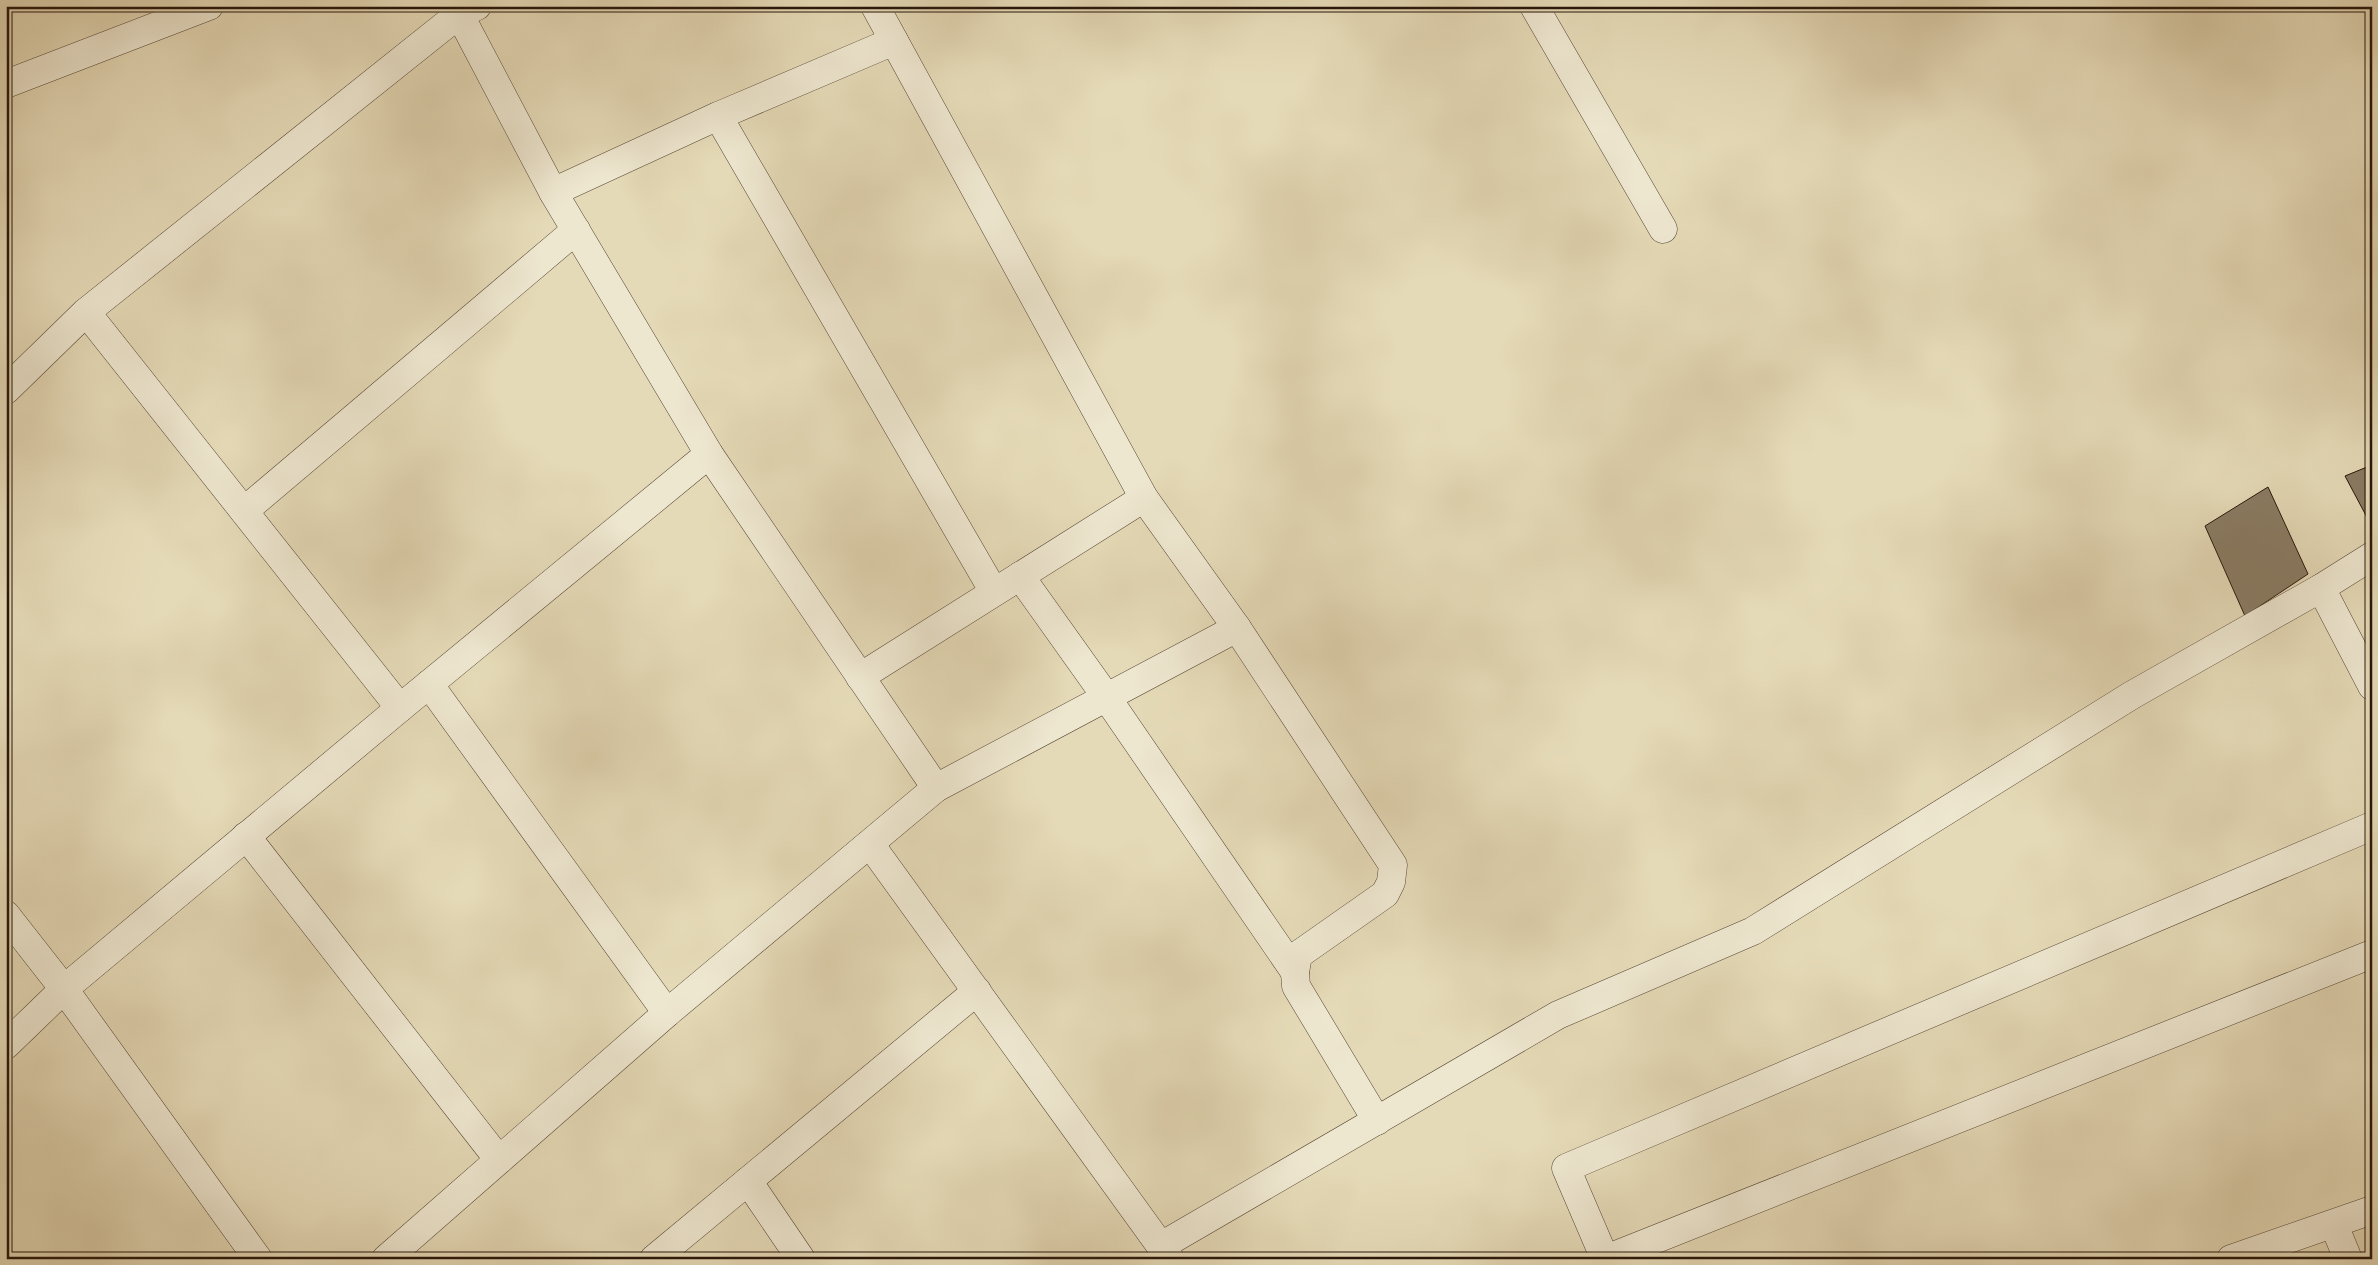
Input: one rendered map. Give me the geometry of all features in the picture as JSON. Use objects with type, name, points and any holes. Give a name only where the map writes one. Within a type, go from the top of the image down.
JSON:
[{"type":"street","points":[[6,84],[209,6]]},
{"type":"street","points":[[875,6],[1144,498],[1237,628],[1393,866],[1391,882],[1385,894],[1298,955],[1295,972],[1296,986],[1377,1121]]},
{"type":"street","points":[[1534,6],[1663,229]]},
{"type":"street","points":[[6,390],[86,312],[463,9],[554,192],[710,454],[936,788]]},
{"type":"street","points":[[554,192],[718,116],[894,41]]},
{"type":"street","points":[[718,116],[994,592]]},
{"type":"street","points":[[244,511],[576,230]]},
{"type":"street","points":[[86,312],[400,708]]},
{"type":"street","points":[[6,1045],[64,989],[246,836],[710,454]]},
{"type":"street","points":[[860,676],[1144,498]]},
{"type":"street","points":[[870,844],[1166,1252],[1377,1121],[1558,1015],[1754,931],[2132,695],[2321,588],[2372,556]]},
{"type":"street","points":[[1020,576],[1107,698],[1295,972]]},
{"type":"street","points":[[2321,588],[2364,655],[2372,686]]},
{"type":"street","points":[[386,1259],[667,1013],[936,788],[1237,628]]},
{"type":"street","points":[[429,684],[667,1013]]},
{"type":"street","points":[[2372,826],[1566,1168],[1606,1259],[2372,954]]},
{"type":"street","points":[[246,836],[499,1160]]},
{"type":"street","points":[[6,915],[64,989],[258,1259]]},
{"type":"street","points":[[654,1259],[977,991]]},
{"type":"street","points":[[748,1181],[801,1259]]},
{"type":"street","points":[[2231,1259],[2334,1225],[2372,1210]]},
{"type":"street","points":[[2334,1225],[2348,1259]]},
{"type":"building","points":[[2372,465],[2372,523],[2370,523],[2345,476]]},
{"type":"building","points":[[2268,487],[2308,574],[2245,616],[2205,526]]}]
